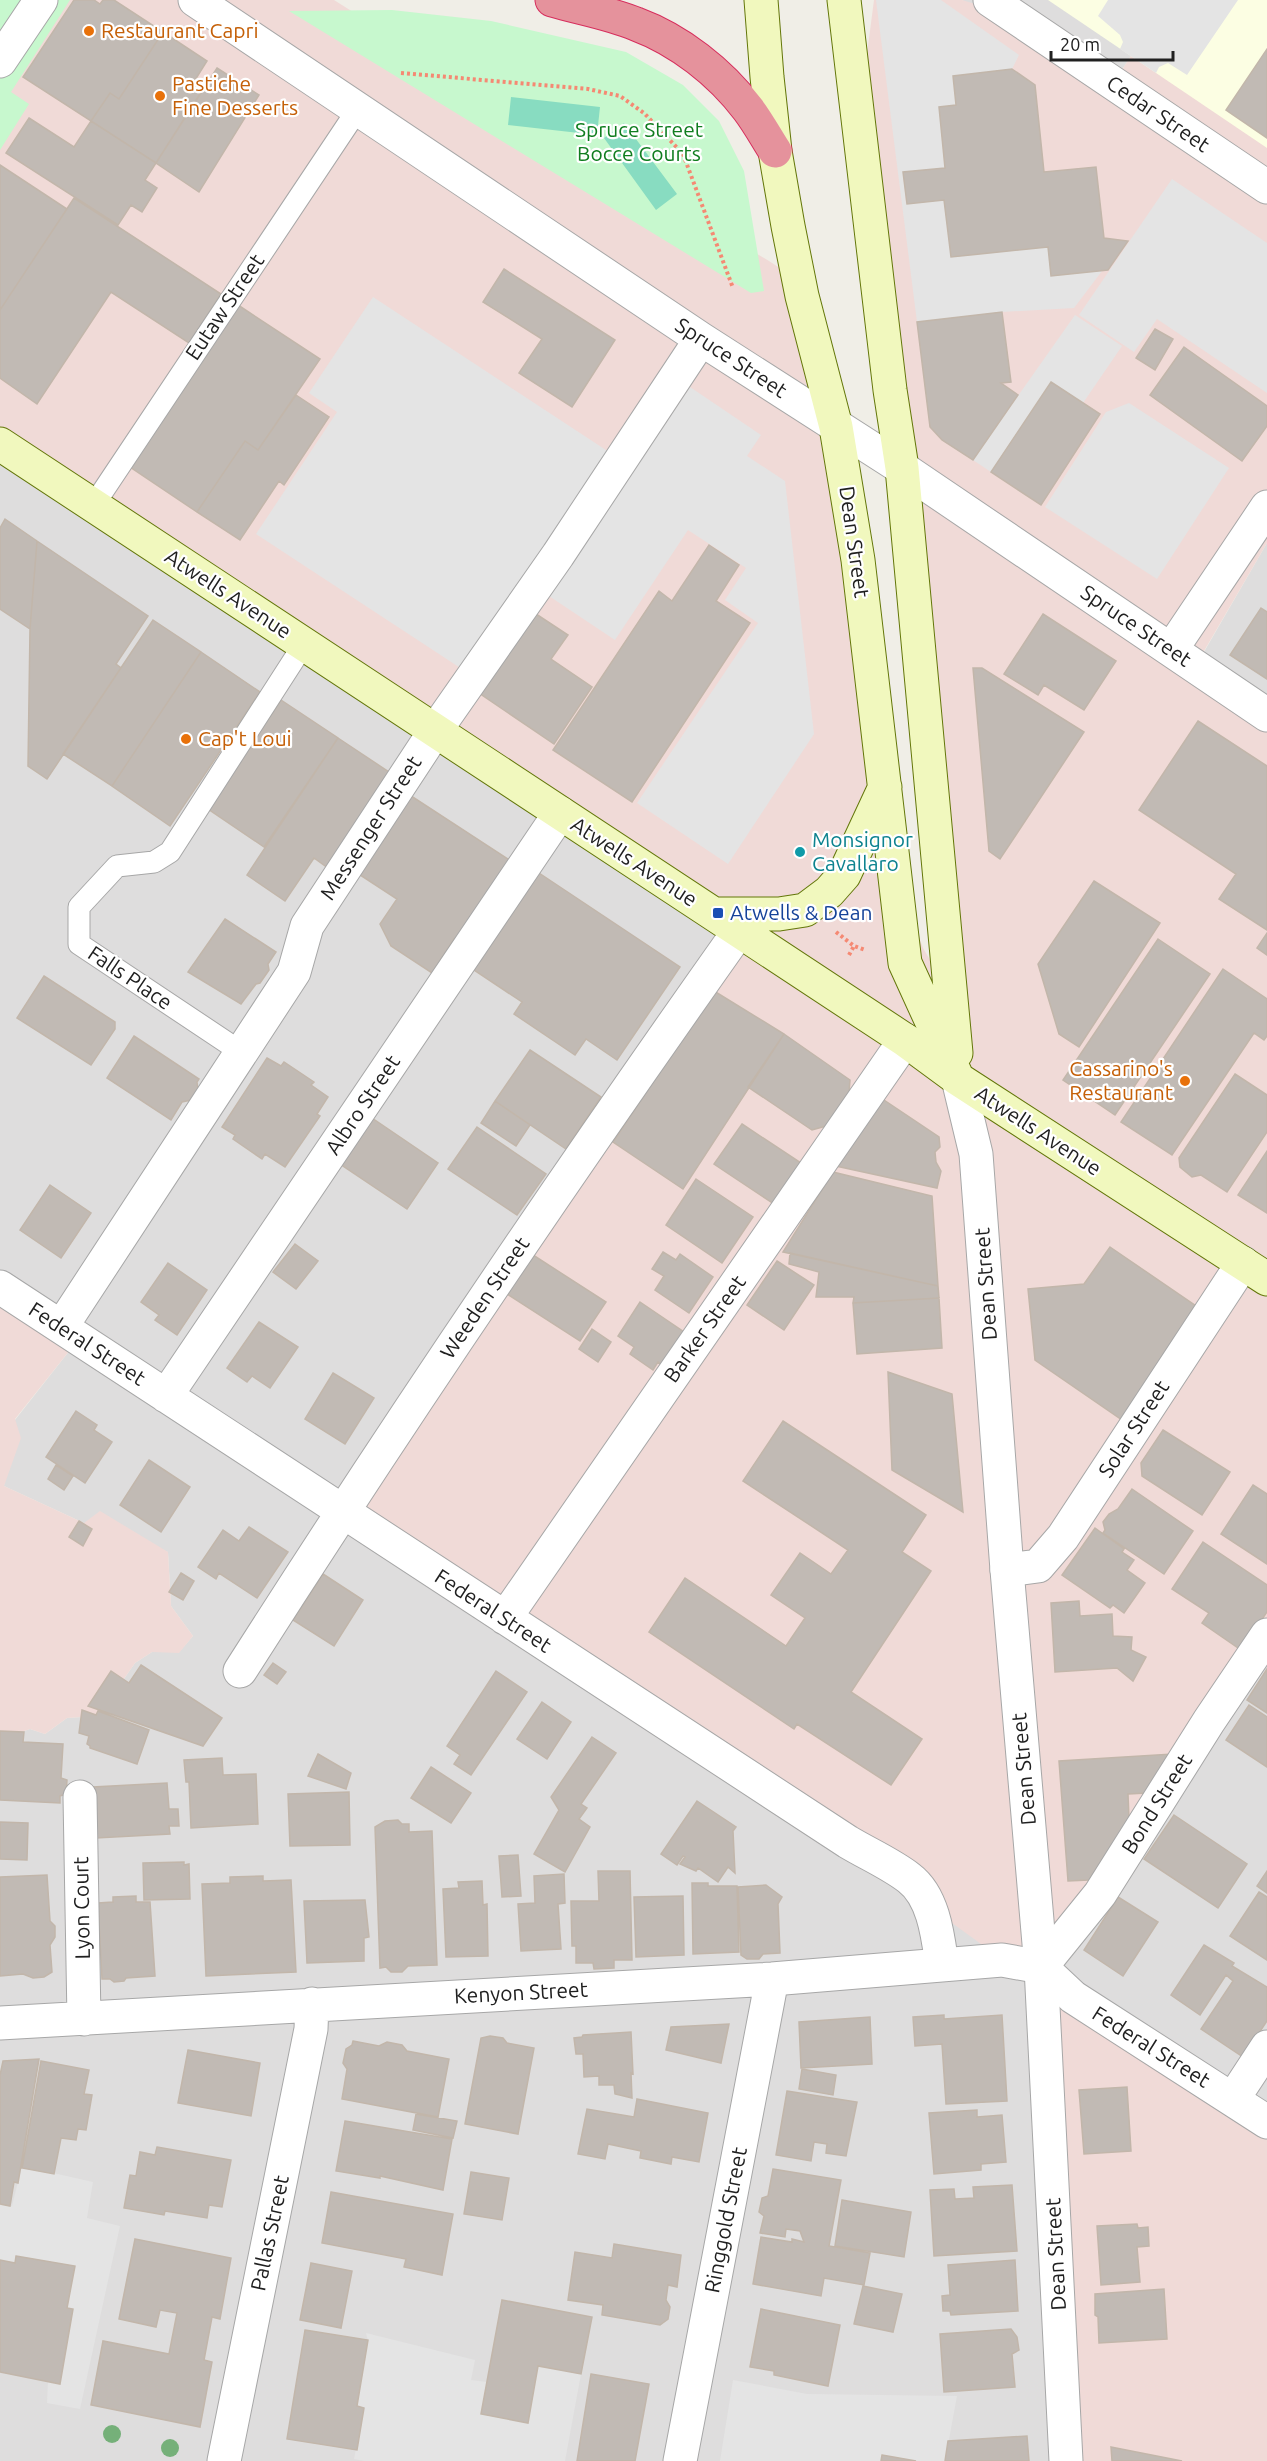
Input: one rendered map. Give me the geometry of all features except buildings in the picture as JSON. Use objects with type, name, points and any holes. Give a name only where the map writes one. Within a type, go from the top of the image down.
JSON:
[{"type":"highway","points":[[552,0],[636,24],[668,39],[698,59],[726,84],[748,109],[775,151]]},
{"type":"main road","name":"Dean Street","points":[[761,0],[766,77],[775,151],[802,296],[836,427],[858,560],[905,963],[958,1079]]},
{"type":"main road","name":"Dean Street","points":[[844,0],[890,390],[902,468],[958,1079]]},
{"type":"main road","name":"Atwells Avenue","points":[[0,444],[905,1040],[958,1079],[1255,1271]]},
{"type":"main road","points":[[727,923],[805,910],[829,892],[844,875],[885,788]]},
{"type":"street","points":[[0,61],[41,0]]},
{"type":"street","name":"Spruce Street","points":[[195,0],[701,339],[902,468],[1267,715]]},
{"type":"street","name":"Cedar Street","points":[[990,0],[1267,187]]},
{"type":"street","name":"Messenger Street","points":[[62,1326],[294,972],[307,926],[435,731],[558,555],[701,339]]},
{"type":"street","points":[[1171,650],[1267,507]]},
{"type":"street","name":"Albro Street","points":[[166,1396],[560,813]]},
{"type":"street","name":"Weeden Street","points":[[240,1671],[342,1511],[520,1246],[727,923]]},
{"type":"street","name":"Barker Street","points":[[505,1618],[905,1040]]},
{"type":"street","name":"Dean Street","points":[[958,1079],[976,1154],[1007,1570],[1041,1967],[1066,2461]]},
{"type":"street","name":"Solar Street","points":[[1007,1570],[1038,1566],[1063,1537],[1255,1271]]},
{"type":"street","name":"Federal Street","points":[[0,1287],[848,1842],[911,1880],[928,1903],[942,1965]]},
{"type":"street","name":"Bond Street","points":[[1041,1967],[1100,1894],[1209,1721],[1267,1635]]},
{"type":"street","name":"Lyon Court","points":[[80,1797],[84,2019]]},
{"type":"street","name":"Kenyon Street","points":[[0,2023],[772,1979],[1002,1960],[1041,1967]]},
{"type":"street","name":"Federal Street","points":[[1041,1967],[1073,1997],[1267,2121]]},
{"type":"street","name":"Ringgold Street","points":[[680,2461],[772,1979]]},
{"type":"street","name":"Pallas Street","points":[[224,2461],[309,2041],[312,2004]]},
{"type":"street","points":[[1233,2099],[1267,2047]]},
{"type":"lane","name":"Eutaw Street","points":[[93,506],[358,109]]},
{"type":"lane","name":"Falls Place","points":[[241,1052],[79,944],[79,906],[117,866],[154,862],[170,852],[304,644]]},
{"type":"path","points":[[401,74],[588,89],[620,96],[644,113],[683,154],[733,288]]},
{"type":"path","points":[[849,955],[854,946]]},
{"type":"shaded area","points":[[0,0],[334,0],[418,53],[804,284],[913,921],[923,948],[933,965],[858,123],[874,0],[962,0],[985,7],[1109,90],[1167,0],[1267,0],[1267,543],[1197,663],[1267,710],[1267,1637],[1028,1978],[847,1847],[349,1523],[721,939],[713,926],[0,460]]},
{"type":"shaded area","points":[[876,0],[941,0],[1019,55],[1012,69],[953,76],[956,105],[939,108],[945,168],[903,172],[906,204],[944,200],[951,257],[1048,247],[1102,271],[1074,308],[1002,312],[917,322]]},
{"type":"shaded area","points":[[962,0],[1167,0],[1109,90]]},
{"type":"shaded area","points":[[1048,0],[1267,0],[1267,148]]},
{"type":"shaded area","points":[[1108,0],[1238,0],[1187,75],[1168,63],[1159,67],[1156,73],[1120,49],[1123,42],[1120,35],[1098,16]]},
{"type":"shaded area","points":[[1172,179],[1267,243],[1267,393],[1157,319],[1134,352],[1079,315]]},
{"type":"shaded area","points":[[373,297],[612,454],[468,673],[256,534],[337,412],[309,393]]},
{"type":"shaded area","points":[[1075,315],[1122,346],[1083,403],[1051,382],[991,472],[973,460]]},
{"type":"shaded area","points":[[690,387],[761,435],[747,456],[785,481],[814,734],[728,864],[637,803],[758,623],[725,600],[746,568],[688,530],[615,640],[549,596]]},
{"type":"shaded area","points":[[1129,403],[1229,468],[1157,579],[1045,507],[1106,412]]},
{"type":"shaded area","points":[[0,460],[713,926],[1267,1637],[1267,2137],[1067,2461],[0,2461],[0,1731],[10,1736],[30,1729],[45,1734],[67,1718],[98,1716],[135,1663],[152,1652],[179,1652],[193,1636],[171,1606],[168,1552],[84,1523],[4,1486],[15,1420],[70,1350],[0,1299]]},
{"type":"shaded area","points":[[1267,543],[1267,710],[1197,664]]},
{"type":"shaded area","points":[[0,1299],[70,1350],[15,1419],[21,1438],[4,1486],[84,1523],[100,1511],[168,1552],[171,1606],[193,1636],[179,1653],[152,1652],[135,1663],[98,1716],[67,1718],[45,1734],[30,1729],[10,1736],[0,1731]]},
{"type":"shaded area","points":[[1042,1990],[1267,2137],[1267,2461],[1067,2461]]},
{"type":"shaded area","points":[[22,2166],[93,2182],[87,2218],[120,2226],[80,2409],[47,2403],[48,2381],[60,2383],[73,2310],[67,2308],[75,2266],[17,2256],[15,2263],[0,2260],[0,2205],[12,2206]]},
{"type":"shaded area","points":[[366,2333],[475,2360],[471,2380],[487,2382],[481,2414],[527,2423],[538,2366],[581,2374],[565,2461],[364,2461],[354,2459],[364,2408],[357,2406],[368,2341]]},
{"type":"shaded area","points":[[733,2380],[807,2394],[957,2396],[945,2461],[916,2461],[882,2455],[881,2461],[720,2461]]},
{"type":"green space","points":[[0,0],[70,0],[11,92],[29,104],[0,150]]},
{"type":"green space","name":"Spruce Street Bocce Courts","points":[[392,10],[491,21],[626,52],[683,85],[719,121],[744,171],[764,291],[751,293],[289,11]]},
{"type":"green space","points":[[511,97],[600,107],[597,135],[508,125]]},
{"type":"green space","points":[[624,123],[677,194],[656,210],[604,138]]},
{"type":"place","name":"Restaurant Capri","points":[[89,31]]},
{"type":"place","name":"Pastiche Fine Desserts","points":[[160,96]]},
{"type":"place","name":"Cap't Loui","points":[[186,739]]},
{"type":"place","name":"Monsignor Cavallaro","points":[[800,852]]},
{"type":"place","name":"Atwells & Dean","points":[[718,913]]},
{"type":"place","name":"Cassarino's Restaurant","points":[[1185,1081]]}]
